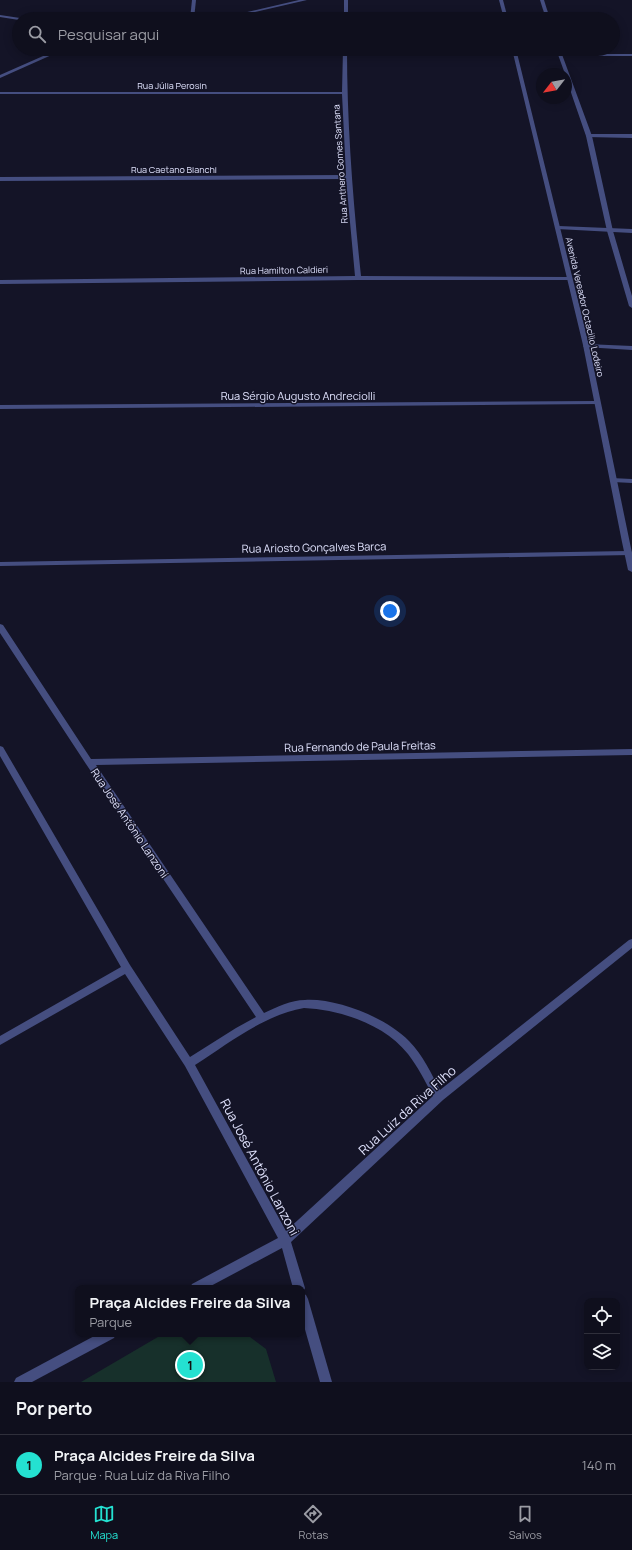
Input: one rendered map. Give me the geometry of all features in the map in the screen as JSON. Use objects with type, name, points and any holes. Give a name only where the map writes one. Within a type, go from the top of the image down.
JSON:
[{"type":"street","points":[[193,12],[194,0]]},
{"type":"street","points":[[251,12],[305,0]]},
{"type":"street","points":[[346,0],[346,12]]},
{"type":"street","points":[[501,0],[504,12]]},
{"type":"street","points":[[542,0],[546,12]]},
{"type":"street","points":[[0,16],[12,18]]},
{"type":"street","points":[[620,55],[632,55]]},
{"type":"street","points":[[0,77],[47,56]]},
{"type":"street","name":"Rua Anthero Gomes Santana","points":[[345,56],[344,93],[348,178],[358,278]]},
{"type":"street","name":"Avenida Vereador Octacilio Lodeiro","points":[[516,56],[559,228],[569,279],[586,346],[632,570]]},
{"type":"street","points":[[560,56],[588,136],[610,231],[632,306]]},
{"type":"street","name":"Rua Júlia Perosin","points":[[0,93],[344,93]]},
{"type":"street","points":[[588,136],[632,136]]},
{"type":"street","name":"Rua Caetano Bianchi","points":[[0,179],[348,178]]},
{"type":"street","points":[[559,228],[632,231]]},
{"type":"street","name":"Rua Hamilton Caldieri","points":[[0,282],[358,278],[569,279]]},
{"type":"street","points":[[586,346],[632,348]]},
{"type":"street","name":"Rua Sérgio Augusto Andreciolli","points":[[0,407],[597,403]]},
{"type":"street","points":[[613,480],[632,481]]},
{"type":"street","name":"Rua Ariosto Gonçalves Barca","points":[[0,564],[628,553]]},
{"type":"street","name":"Rua José Antônio Lanzoni","points":[[0,627],[89,762],[262,1018]]},
{"type":"street","name":"Rua José Antônio Lanzoni","points":[[0,749],[127,968],[188,1063],[285,1240],[298,1285]]},
{"type":"street","name":"Rua Fernando de Paula Freitas","points":[[89,762],[632,752]]},
{"type":"street","name":"Rua Luiz da Riva Filho","points":[[202,1285],[285,1240],[439,1097],[632,943]]},
{"type":"street","points":[[0,1041],[127,968]]},
{"type":"street","points":[[188,1063],[262,1018],[294,1005],[332,1006],[366,1018],[398,1037],[422,1065],[439,1097]]},
{"type":"street","points":[[305,1309],[326,1382]]},
{"type":"street","points":[[20,1382],[104,1337]]},
{"type":"green space","points":[[158,1337],[250,1337],[266,1349],[276,1382],[81,1382]]},
{"type":"place","name":"Praça Alcides Freire da Silva","points":[[190,1365]]}]
